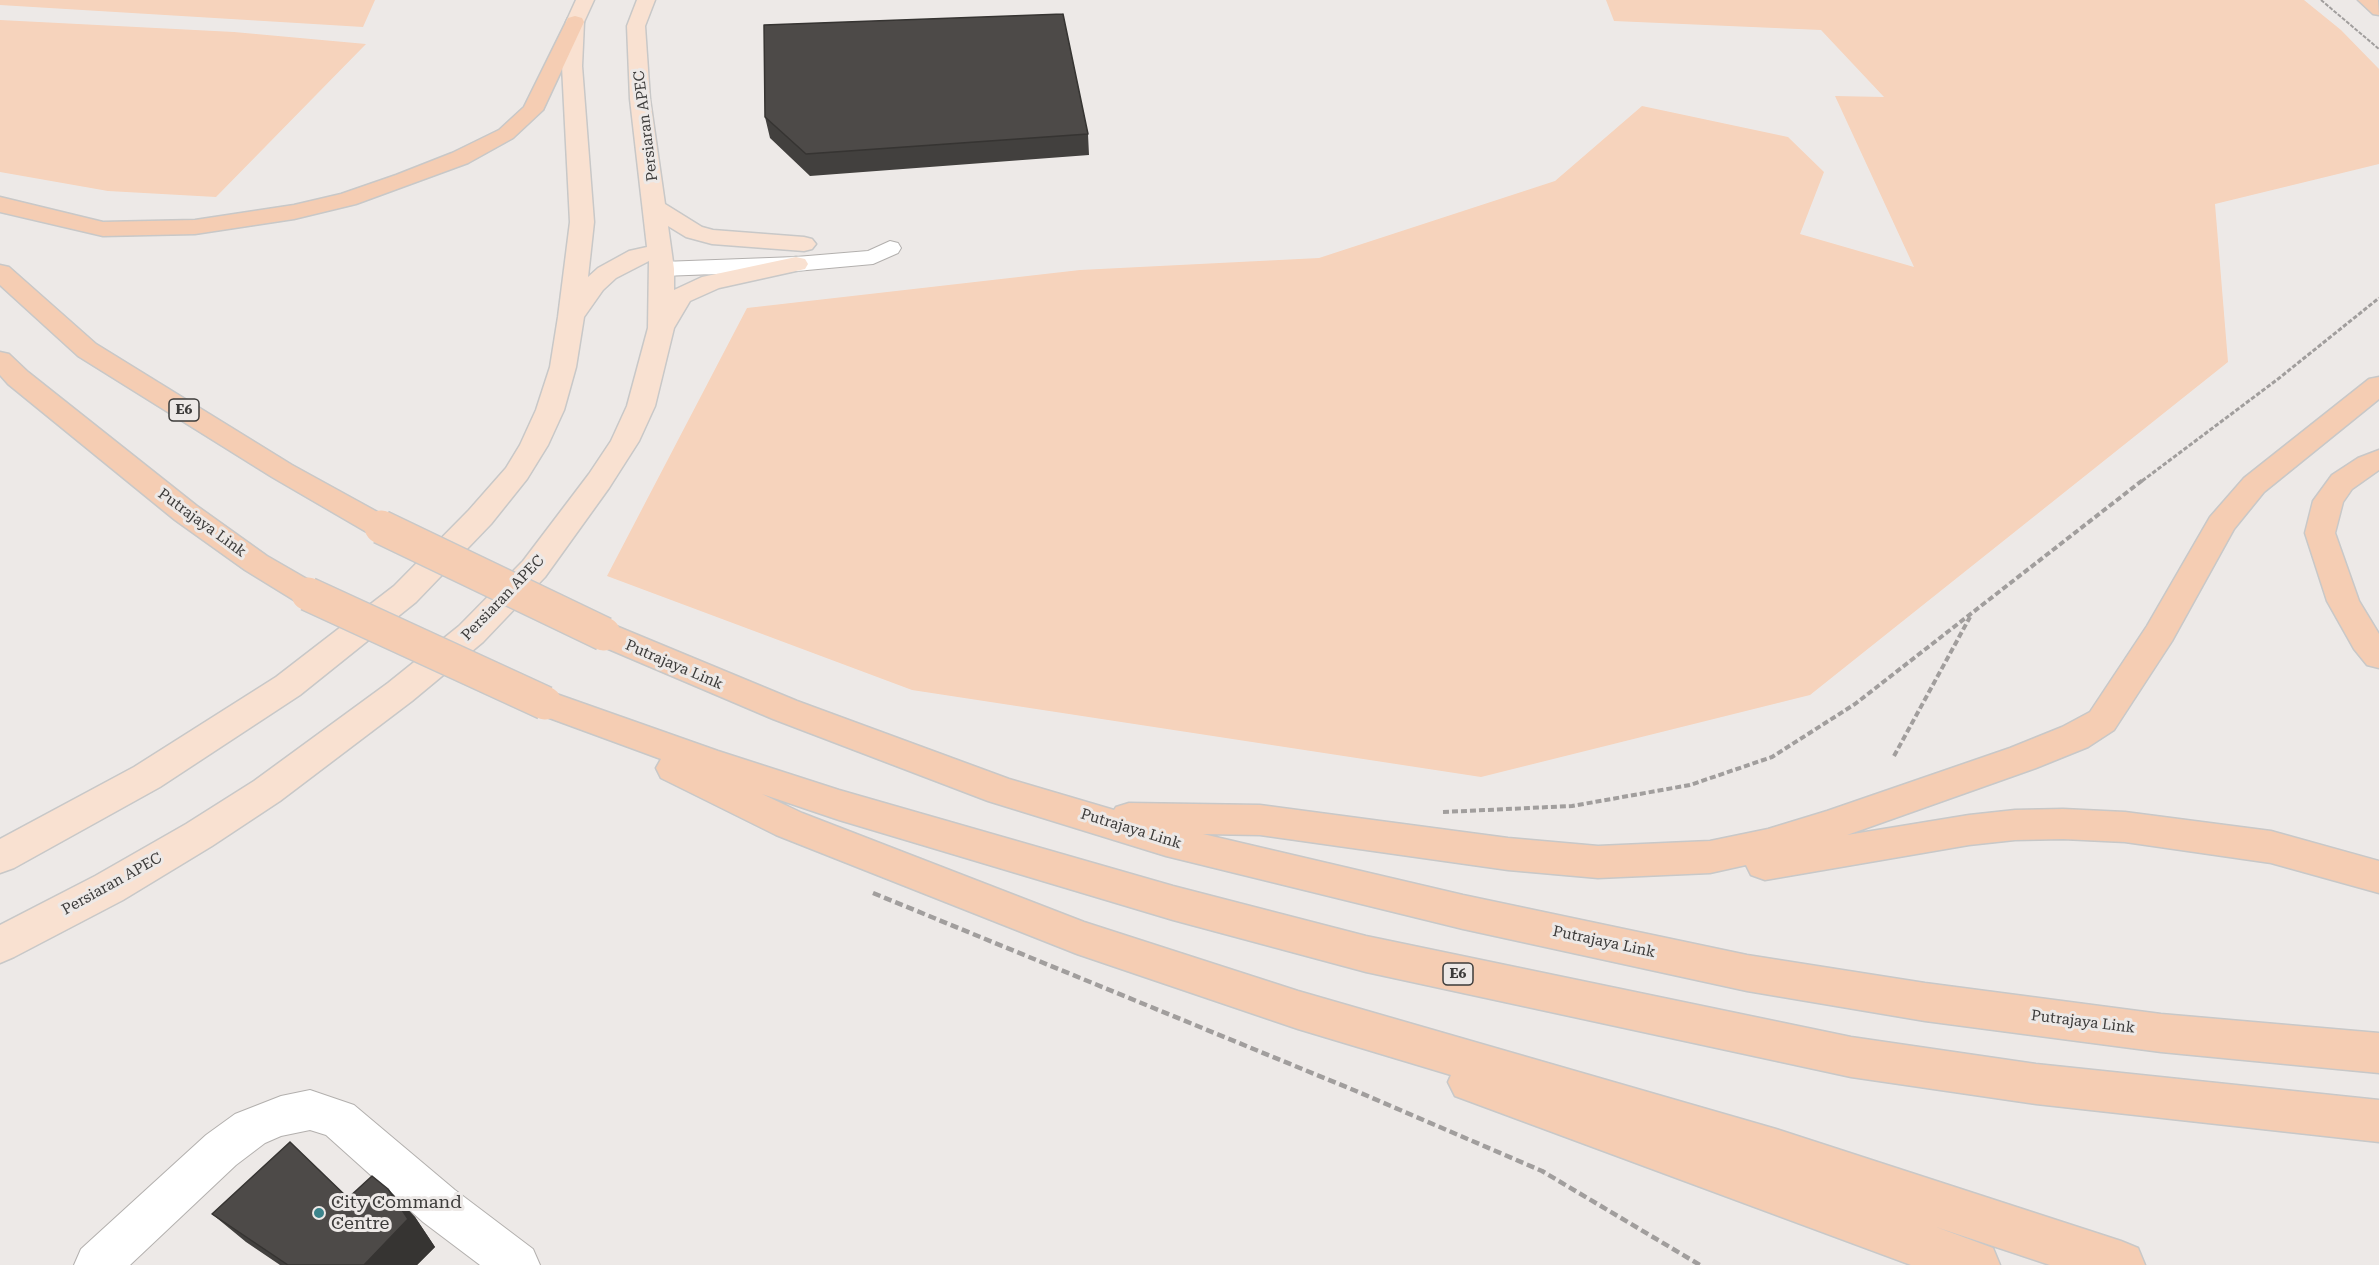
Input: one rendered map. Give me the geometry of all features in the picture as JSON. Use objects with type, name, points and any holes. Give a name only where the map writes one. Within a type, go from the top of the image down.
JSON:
[{"type":"highway","points":[[2367,0],[2379,10]]},
{"type":"highway","points":[[0,204],[103,229],[195,227],[294,212],[348,199],[460,158],[506,134],[533,110],[580,11]]},
{"type":"highway","name":"Putrajaya Link","points":[[0,272],[87,350],[282,471],[381,527],[604,634],[785,710],[1001,790],[1166,841],[1452,909],[1747,973],[1925,1002],[2161,1033],[2379,1053]]},
{"type":"highway","name":"Putrajaya Link","points":[[0,360],[18,378],[186,513],[256,563],[308,594],[554,706],[838,805],[1173,903],[1366,954],[1851,1057],[2036,1084],[2379,1121]]},
{"type":"highway","points":[[1093,818],[1260,820],[1508,854],[1598,862],[1710,856],[1768,845],[1810,832],[2023,758],[2075,737],[2102,721],[2160,633],[2221,524],[2254,485],[2379,385]]},
{"type":"highway","points":[[2379,459],[2342,482],[2328,501],[2320,533],[2343,601],[2366,641],[2379,656]]},
{"type":"highway","points":[[554,706],[709,786],[799,828],[1077,937],[1277,1003],[1776,1151],[2121,1265]]},
{"type":"highway","points":[[1260,820],[1468,862],[1557,876],[1616,882],[1671,879],[1969,830],[2063,824],[2125,827],[2271,848],[2379,877]]},
{"type":"highway","points":[[1277,1003],[1455,1077],[1976,1265]]},
{"type":"main road","name":"Persiaran APEC","points":[[0,945],[109,888],[267,791],[400,692],[471,634],[534,569],[576,514],[625,441],[641,406],[661,328],[661,260],[640,99],[636,26],[646,0]]},
{"type":"main road","points":[[0,856],[147,777],[288,686],[405,594],[480,517],[517,473],[534,445],[550,410],[563,368],[571,317],[582,222],[572,66],[580,11]]},
{"type":"main road","points":[[656,208],[685,228],[712,237],[800,254]]},
{"type":"main road","points":[[582,222],[594,248],[642,269],[661,260]]},
{"type":"main road","points":[[661,328],[681,296],[711,282],[800,254]]},
{"type":"main road","points":[[571,317],[594,285],[607,273],[626,263]]},
{"type":"street","points":[[661,260],[800,254]]},
{"type":"street","points":[[97,1265],[221,1150],[250,1128],[281,1116],[310,1110],[339,1119],[439,1206],[517,1265]]},
{"type":"path","points":[[2321,0],[2379,49]]},
{"type":"path","points":[[1442,812],[1583,804],[1689,785],[1772,757],[1855,704],[1971,616],[2071,534],[2278,379],[2379,298]]},
{"type":"path","points":[[1894,756],[1971,616]]},
{"type":"path","points":[[862,888],[1356,1091],[1542,1171],[1700,1265]]},
{"type":"shaded area","points":[[0,0],[375,0],[363,27],[0,5]]},
{"type":"shaded area","points":[[1606,0],[2304,0],[2341,30],[2379,69],[2379,164],[2215,204],[2228,362],[1810,695],[1481,777],[912,690],[607,576],[747,308],[1080,270],[1319,258],[1555,181],[1642,106],[1788,137],[1824,172],[1800,234],[1914,267],[1835,96],[1884,97],[1821,30],[1614,21]]},
{"type":"shaded area","points":[[0,20],[234,32],[366,44],[216,197],[108,191],[0,172]]},
{"type":"building","points":[[1063,14],[1088,134],[806,154],[765,117],[764,25]]},
{"type":"building","points":[[290,1142],[348,1198],[372,1176],[388,1189],[408,1219],[364,1265],[288,1265],[212,1214]]},
{"type":"place","name":"City Command Centre","points":[[319,1213]]}]
